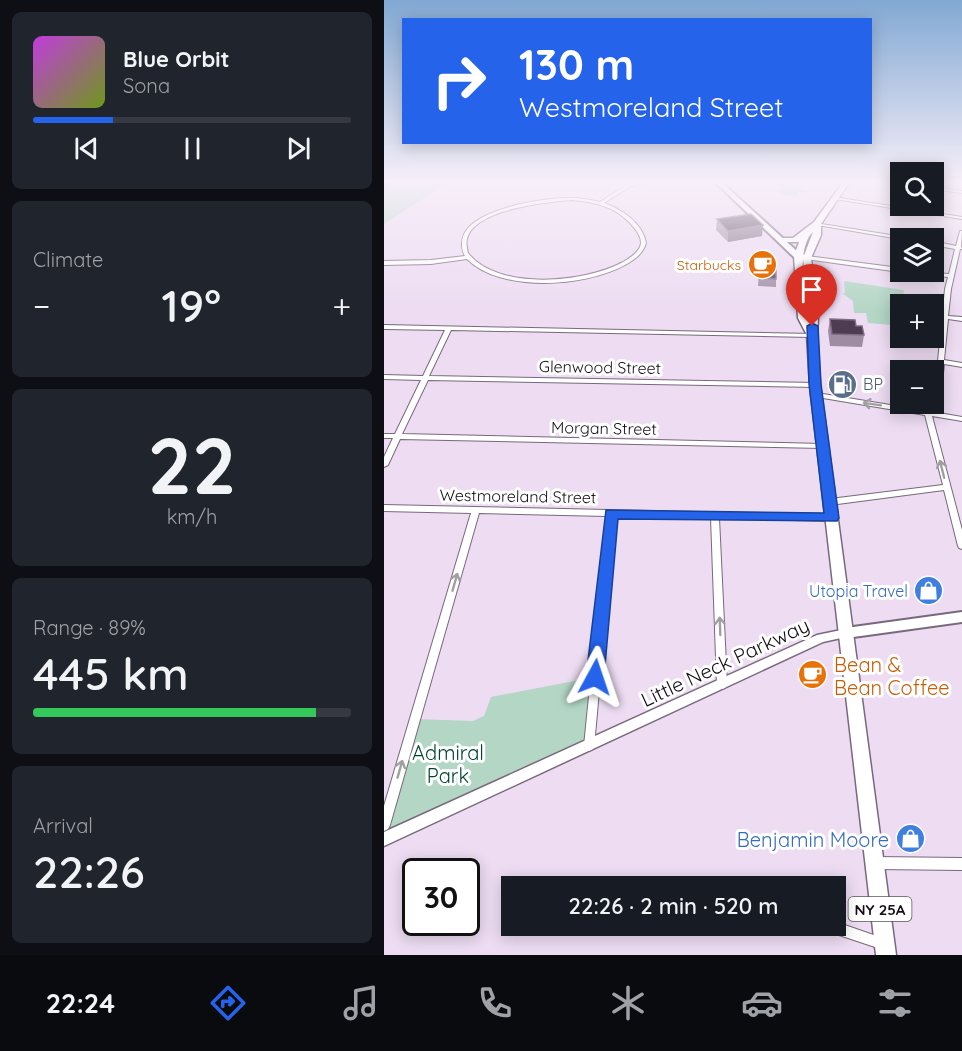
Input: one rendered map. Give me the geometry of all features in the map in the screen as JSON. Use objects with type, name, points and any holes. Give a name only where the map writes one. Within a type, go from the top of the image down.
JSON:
[{"type":"main road","points":[[765,225],[802,257]]},
{"type":"main road","name":"NY 25A","points":[[816,225],[807,234],[802,257],[813,318],[816,390],[885,949]]},
{"type":"main road","name":"NY 25A","points":[[802,257],[817,235],[817,225]]},
{"type":"main road","points":[[782,240],[795,241],[807,234]]},
{"type":"main road","name":"Little Neck Parkway","points":[[846,633],[962,616]]},
{"type":"street","points":[[476,225],[465,237],[463,247],[468,257],[481,268],[494,273],[531,280],[573,279],[612,269],[640,252],[644,240],[633,225]]},
{"type":"street","points":[[820,225],[890,236]]},
{"type":"street","points":[[942,360],[950,276],[960,248],[962,232]]},
{"type":"street","points":[[944,245],[960,248]]},
{"type":"street","points":[[384,262],[431,262],[468,257]]},
{"type":"street","points":[[802,257],[890,269]]},
{"type":"street","points":[[944,275],[950,276]]},
{"type":"street","points":[[946,317],[962,319]]},
{"type":"street","points":[[384,327],[812,335]]},
{"type":"street","points":[[384,465],[449,328]]},
{"type":"street","points":[[944,362],[962,365]]},
{"type":"street","name":"Glenwood Street","points":[[384,377],[816,390],[890,405]]},
{"type":"street","points":[[932,414],[947,488],[962,546]]},
{"type":"street","name":"Glenwood Street","points":[[938,414],[962,418]]},
{"type":"street","name":"Morgan Street","points":[[384,436],[823,446]]},
{"type":"street","points":[[830,502],[947,488]]},
{"type":"street","name":"Westmoreland Street","points":[[384,508],[832,518]]},
{"type":"street","points":[[384,825],[476,510]]},
{"type":"street","points":[[589,746],[611,513]]},
{"type":"street","points":[[715,516],[722,685]]},
{"type":"street","name":"Little Neck Parkway","points":[[384,839],[824,637],[846,633]]},
{"type":"street","points":[[874,863],[962,864]]},
{"type":"street","points":[[846,933],[885,949]]},
{"type":"green space","points":[[844,281],[904,290],[903,294],[890,294],[890,325],[868,323],[866,313],[854,313],[853,301],[842,293],[845,293]]},
{"type":"green space","name":"Admiral Park","points":[[595,677],[589,746],[384,839],[384,825],[415,719],[473,721],[484,716],[491,697]]},
{"type":"building","points":[[722,225],[763,225],[728,231]]},
{"type":"building","points":[[759,267],[776,268],[776,279],[759,278]]},
{"type":"building","points":[[830,319],[855,320],[856,326],[862,326],[864,335],[832,334]]},
{"type":"place","name":"Starbucks","points":[[762,265]]},
{"type":"place","name":"BP","points":[[842,384]]},
{"type":"place","name":"Utopia Travel","points":[[929,591]]},
{"type":"place","name":"Bean & Bean Coffee","points":[[813,675]]},
{"type":"place","name":"Benjamin Moore","points":[[910,839]]},
{"type":"route","points":[[595,677],[611,513],[832,518],[815,384],[812,326]]}]
